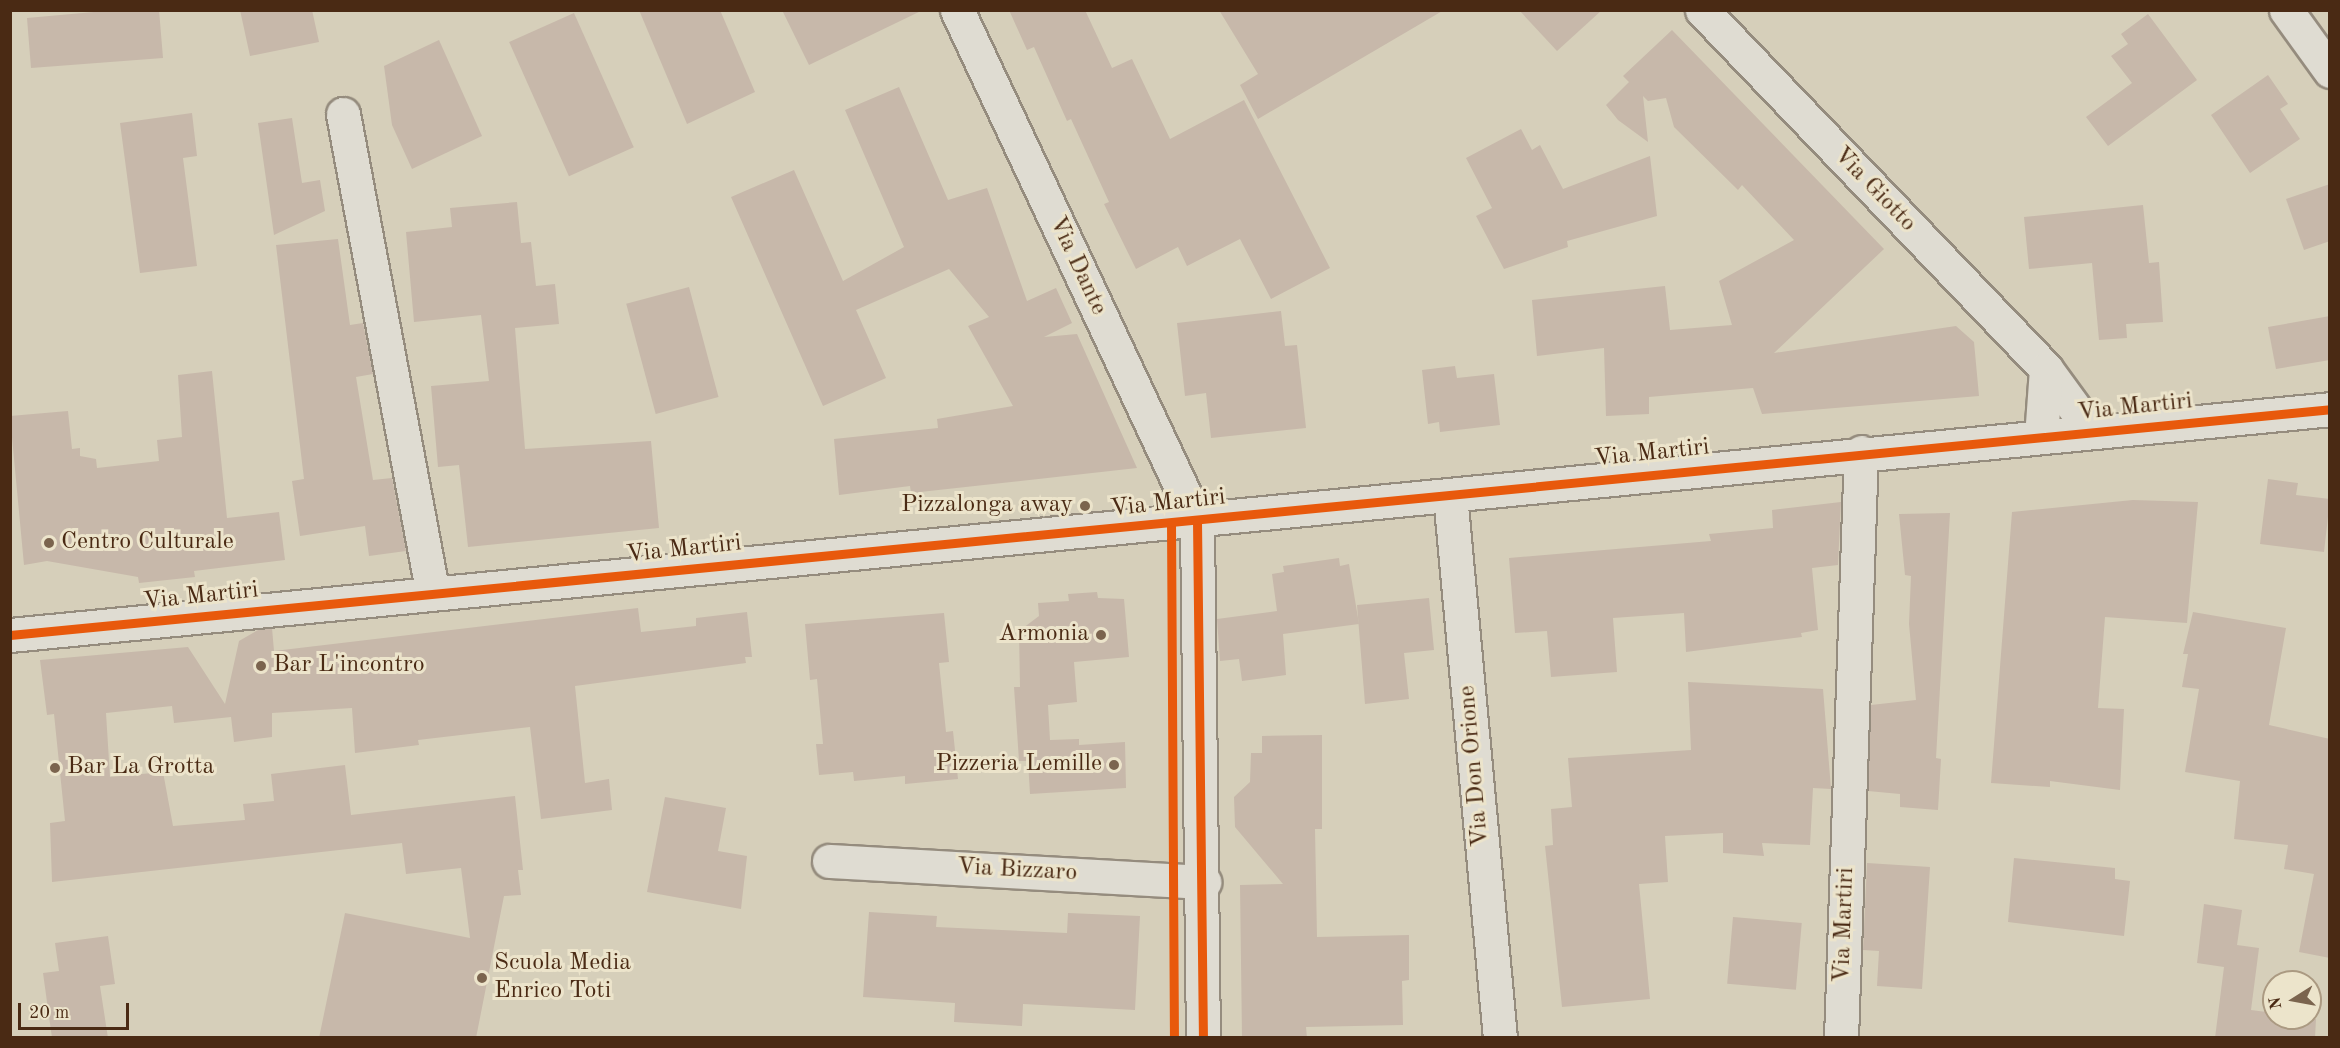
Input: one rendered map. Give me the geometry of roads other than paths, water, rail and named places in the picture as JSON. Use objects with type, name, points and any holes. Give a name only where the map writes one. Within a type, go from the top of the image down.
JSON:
[{"type":"street","name":"Via Dante","points":[[957,10],[1197,522]]},
{"type":"street","name":"Via Giotto","points":[[1702,10],[2046,369],[2092,432]]},
{"type":"street","points":[[2286,10],[2330,71]]},
{"type":"street","points":[[343,114],[433,593]]},
{"type":"street","points":[[2041,437],[2046,369]]},
{"type":"street","name":"Via Martiri","points":[[10,635],[1197,522],[1862,452],[2330,409]]},
{"type":"street","name":"Via Martiri","points":[[1841,1038],[1862,452]]},
{"type":"street","name":"Via Don Orione","points":[[1450,495],[1500,1038]]},
{"type":"street","points":[[1197,522],[1204,882],[1203,1038]]},
{"type":"street","name":"Via Bizzaro","points":[[829,861],[1204,882]]},
{"type":"place","name":"Pizzalonga away","points":[[1085,506]]},
{"type":"place","name":"Centro Culturale","points":[[49,543]]},
{"type":"place","name":"Armonia","points":[[1101,635]]},
{"type":"place","name":"Bar L'incontro","points":[[261,666]]},
{"type":"place","name":"Pizzeria Lemille","points":[[1114,765]]},
{"type":"place","name":"Bar La Grotta","points":[[55,768]]},
{"type":"place","name":"Scuola Media Enrico Toti","points":[[482,978]]}]
